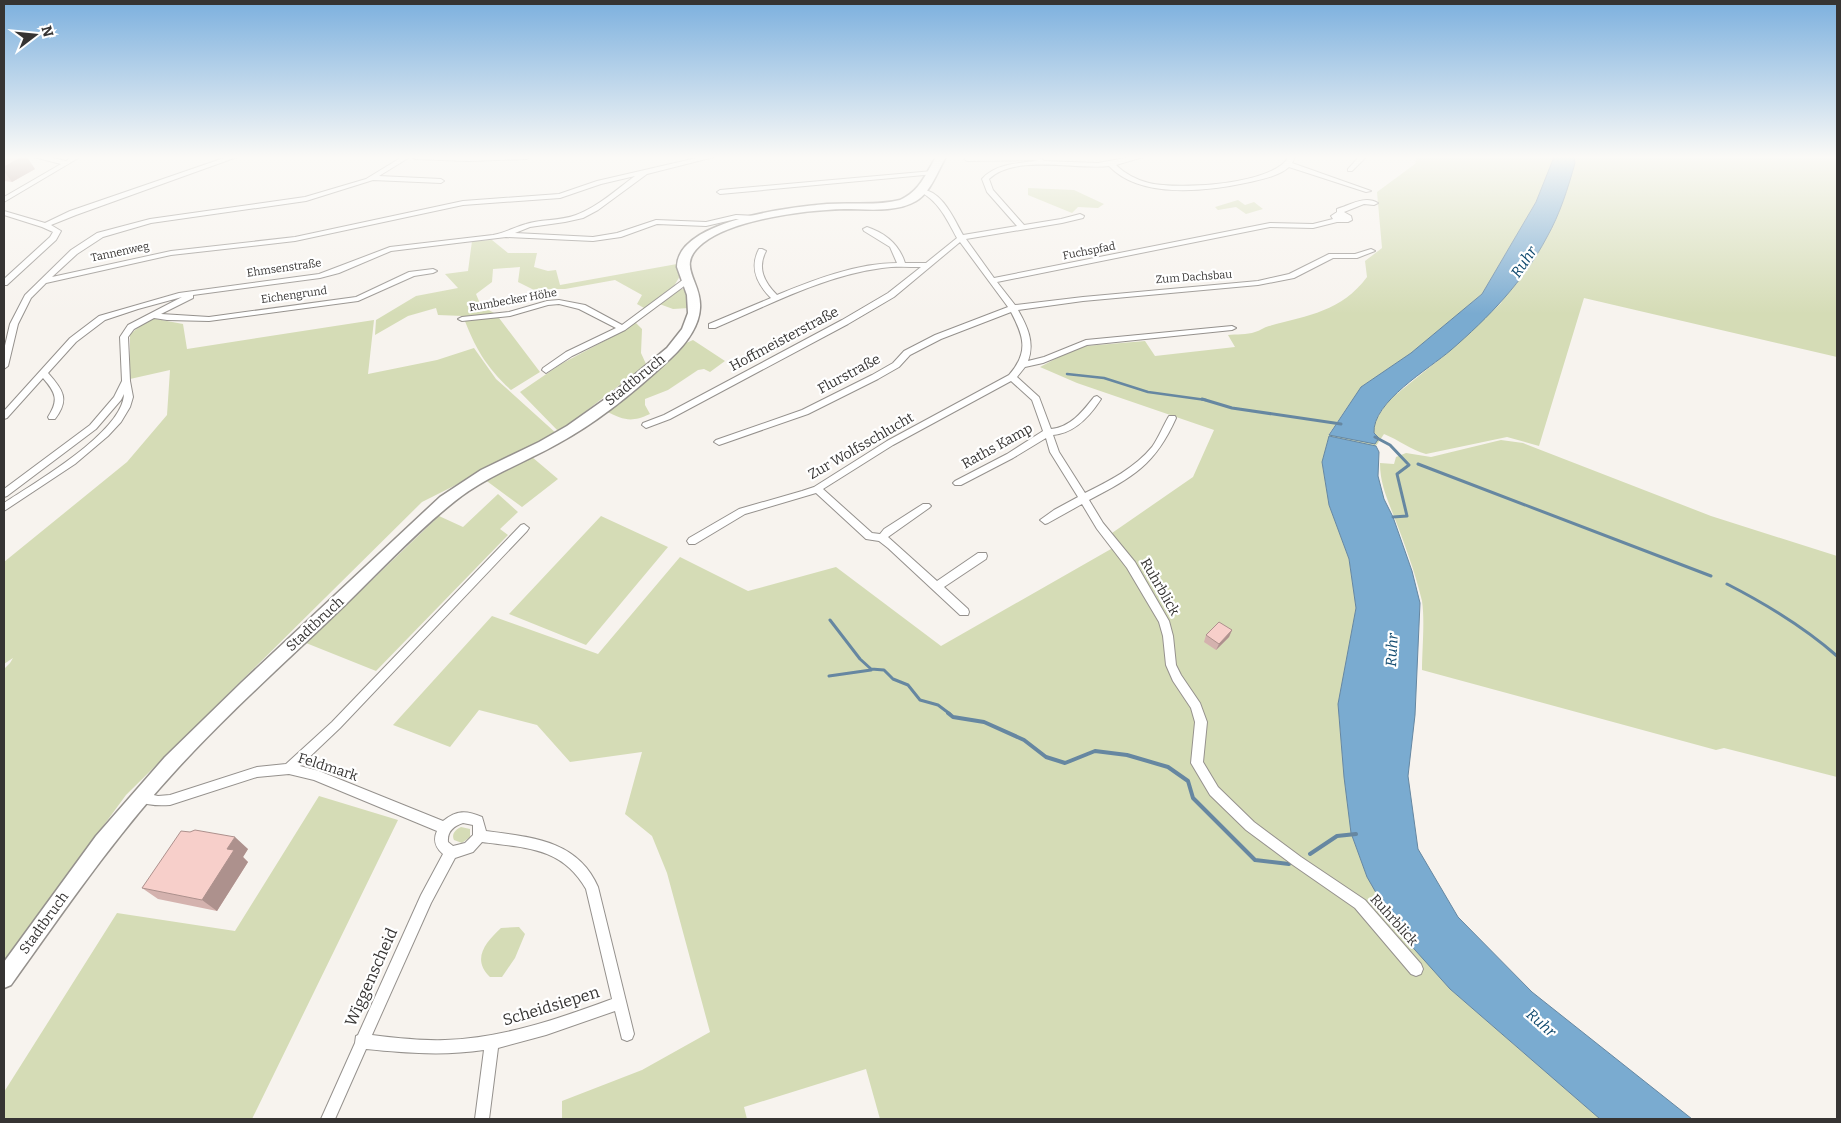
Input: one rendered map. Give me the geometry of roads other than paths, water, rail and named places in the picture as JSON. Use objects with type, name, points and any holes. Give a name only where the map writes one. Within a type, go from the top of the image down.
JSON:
[{"type":"street","points":[[45,225],[83,209]]},
{"type":"street","points":[[4,366],[14,324],[22,307],[42,282],[74,252],[100,235],[113,230],[158,219],[229,209]]},
{"type":"street","name":"Tannenweg","points":[[42,282],[186,250],[295,239],[432,209]]},
{"type":"street","name":"Ehmsenstraße","points":[[4,416],[72,340],[102,318],[153,301],[200,291],[320,276],[390,249],[504,235],[526,226],[565,220],[592,209]]},
{"type":"street","points":[[546,370],[569,354],[622,328],[687,281],[684,274],[683,258],[691,246],[698,240],[720,228],[757,218],[813,209]]},
{"type":"street","points":[[945,209],[952,218],[961,238],[1013,308],[1026,339],[1028,352],[1024,364],[1012,377]]},
{"type":"street","points":[[1009,209],[1021,227]]},
{"type":"street","name":"Fuchspfad","points":[[993,281],[1270,224],[1313,226],[1339,217],[1340,211],[1344,209]]},
{"type":"street","points":[[4,213],[45,225],[57,231],[53,238],[4,282]]},
{"type":"street","points":[[961,238],[1056,222],[1080,216]]},
{"type":"street","points":[[504,235],[593,239],[618,235],[656,222],[706,224],[736,217],[757,218]]},
{"type":"street","points":[[867,229],[893,244],[898,250],[902,263]]},
{"type":"street","name":"Hoffmeisterstraße","points":[[646,425],[667,417],[845,322],[891,294],[961,238]]},
{"type":"street","points":[[762,251],[758,258],[757,270],[768,292],[775,298]]},
{"type":"street","name":"Zum Dachsbau","points":[[1013,308],[1092,298],[1258,283],[1297,274],[1332,256],[1357,256],[1371,251]]},
{"type":"street","points":[[712,326],[810,284],[844,274],[883,265],[902,263],[928,265]]},
{"type":"street","name":"Eichengrund","points":[[152,315],[167,318],[209,319],[358,299],[412,274],[433,271]]},
{"type":"street","name":"Stadtbruch","points":[[4,978],[97,850],[140,797],[197,736],[450,497],[476,479],[552,442],[576,427],[665,357],[685,334],[692,319],[693,295],[687,281]]},
{"type":"street","points":[[4,508],[71,462],[102,437],[122,416],[127,405],[129,391],[126,381],[124,337],[127,331],[136,323],[200,291]]},
{"type":"street","name":"Rumbecker Höhe","points":[[462,320],[510,314],[547,303],[559,302],[582,307],[622,328]]},
{"type":"street","name":"Flurstraße","points":[[719,442],[814,408],[875,378],[896,365],[907,353],[938,337],[1013,308]]},
{"type":"street","points":[[1024,364],[1036,364],[1067,349],[1086,343],[1232,328]]},
{"type":"street","points":[[43,373],[58,393],[61,404],[60,409],[52,417]]},
{"type":"street","name":"Ruhrblick","points":[[1012,377],[1036,399],[1055,452],[1100,526],[1131,565],[1164,621],[1168,636],[1171,665],[1177,678],[1196,706],[1201,722],[1197,763],[1214,792],[1250,826],[1360,904],[1416,968]]},
{"type":"street","name":"Zur Wolfsschlucht","points":[[692,541],[742,511],[817,489],[890,443],[1012,377]]},
{"type":"street","points":[[4,494],[93,428],[118,398],[126,381]]},
{"type":"street","name":"Raths Kamp","points":[[958,484],[1049,432],[1061,431],[1082,418],[1097,399]]},
{"type":"street","points":[[1045,520],[1069,504],[1095,494],[1145,460],[1163,438],[1172,418]]},
{"type":"street","points":[[817,489],[869,536],[882,538],[964,612]]},
{"type":"street","points":[[882,538],[887,532],[926,506]]},
{"type":"street","points":[[289,769],[336,725],[524,528]]},
{"type":"street","points":[[936,587],[982,556]]},
{"type":"street","name":"Feldmark","points":[[140,797],[158,801],[170,800],[257,772],[289,769],[315,775],[445,828]]},
{"type":"street","points":[[469,816],[478,821],[481,831],[479,836],[464,851],[451,852],[442,846],[442,834],[445,828],[456,819],[469,816]]},
{"type":"street","points":[[479,836],[547,846],[566,854],[583,871],[592,887],[627,1034]]},
{"type":"street","name":"Wiggenscheid","points":[[328,1119],[434,882],[451,852]]},
{"type":"street","name":"Scheidsiepen","points":[[362,1041],[419,1047],[492,1042],[557,1026],[619,1003]]},
{"type":"street","name":"Scheidsiepen","points":[[482,1119],[492,1042]]},
{"type":"water","name":"Ruhr","points":[[1532,209],[1560,209],[1552,228],[1528,269],[1492,312],[1451,350],[1416,376],[1382,410],[1376,421],[1374,433],[1379,438],[1375,444],[1329,435],[1361,387],[1411,353],[1482,294]]},
{"type":"water","name":"Ruhr","points":[[1329,436],[1376,446],[1379,452],[1378,476],[1384,499],[1393,517],[1412,571],[1420,603],[1415,715],[1408,776],[1418,849],[1458,917],[1532,992],[1692,1119],[1600,1119],[1450,989],[1398,931],[1367,877],[1351,833],[1344,777],[1338,704],[1356,608],[1349,559],[1329,505],[1322,462]]},
{"type":"waterway","points":[[1067,374],[1104,378],[1148,392],[1205,400]]},
{"type":"waterway","points":[[1205,400],[1232,408],[1341,424]]},
{"type":"waterway","points":[[1375,437],[1390,445],[1409,465],[1397,474],[1407,516],[1393,517]]},
{"type":"waterway","points":[[1418,464],[1711,576]]},
{"type":"waterway","points":[[1727,584],[1784,617],[1811,635],[1837,656]]},
{"type":"waterway","points":[[830,620],[860,659],[871,669],[884,670],[893,679],[908,685],[920,700],[938,705],[950,714]]},
{"type":"waterway","points":[[829,676],[871,670]]},
{"type":"waterway","points":[[948,713],[953,717],[984,722],[1024,740],[1046,757],[1065,763],[1095,751],[1127,755],[1168,767],[1188,781],[1193,798],[1255,860],[1289,864]]},
{"type":"waterway","points":[[1310,854],[1337,836],[1356,834]]}]
